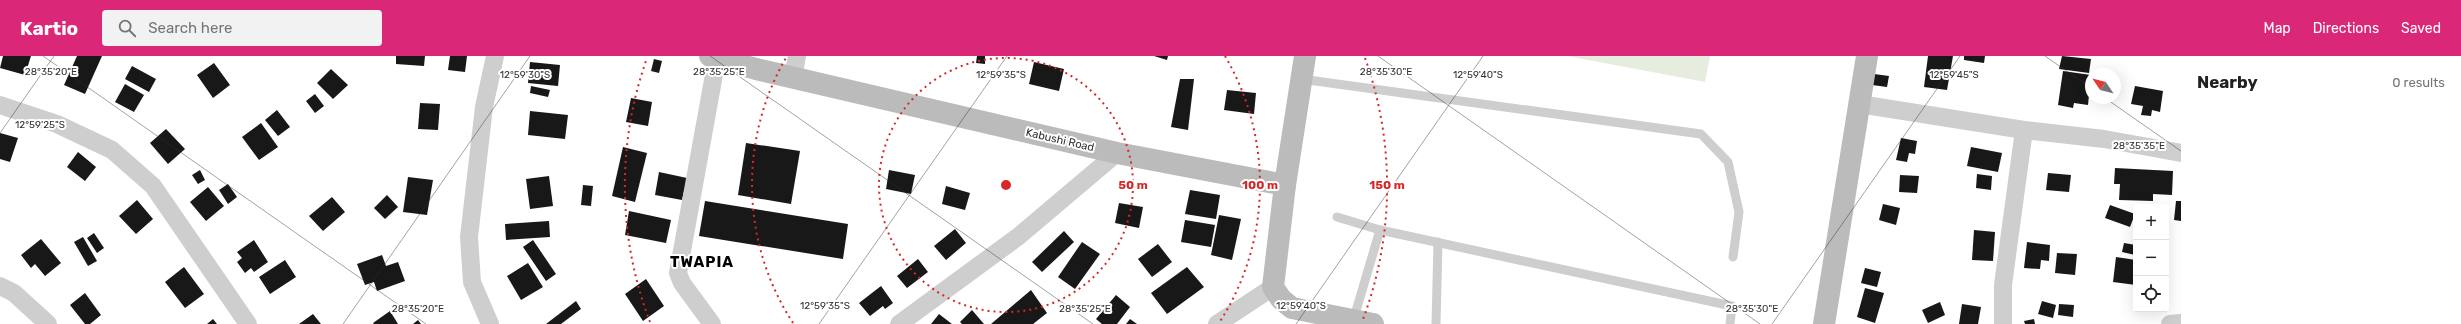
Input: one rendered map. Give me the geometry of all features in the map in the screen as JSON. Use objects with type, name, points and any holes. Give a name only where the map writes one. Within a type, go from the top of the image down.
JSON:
[{"type":"main road","points":[[1305,56],[1285,185],[1273,287],[1281,299],[1292,308],[1363,322]]},
{"type":"main road","points":[[1824,324],[1867,56]]},
{"type":"main road","name":"Kabushi Road","points":[[714,57],[793,78],[1117,153],[1285,185]]},
{"type":"street","points":[[490,324],[472,282],[469,237],[484,107],[496,56]]},
{"type":"street","points":[[793,78],[797,56]]},
{"type":"street","points":[[712,324],[682,283],[678,273],[714,57]]},
{"type":"street","points":[[1859,104],[2024,130],[2104,139],[2181,153]]},
{"type":"street","points":[[0,105],[57,124],[112,150],[153,186],[248,324]]},
{"type":"street","points":[[2002,324],[2003,285],[2024,130]]},
{"type":"street","points":[[898,324],[1019,236],[1117,153]]},
{"type":"street","points":[[0,286],[14,293],[48,324]]},
{"type":"street","points":[[1217,324],[1273,287]]},
{"type":"street","points":[[2170,324],[2181,323]]},
{"type":"lane","points":[[1301,79],[1701,134],[1728,162],[1739,212],[1733,257]]},
{"type":"lane","points":[[1337,217],[1380,230],[1732,306],[1730,324]]},
{"type":"lane","points":[[1363,322],[1380,230]]},
{"type":"lane","points":[[1436,324],[1438,242]]},
{"type":"shaded area","points":[[1567,56],[1710,56],[1705,82]]},
{"type":"building","points":[[3,56],[31,56],[25,75],[0,68]]},
{"type":"building","points":[[77,56],[102,56],[85,94],[64,85]]},
{"type":"building","points":[[396,56],[425,56],[424,66],[396,64]]},
{"type":"building","points":[[450,56],[467,56],[465,72],[448,70]]},
{"type":"building","points":[[977,56],[985,56],[985,64],[976,63]]},
{"type":"building","points":[[1154,56],[1168,56],[1167,60]]},
{"type":"building","points":[[1928,56],[1953,56],[1947,90],[1924,87]]},
{"type":"building","points":[[1964,56],[1985,56],[1984,63],[1964,60]]},
{"type":"building","points":[[2062,56],[2091,59],[2090,68],[2085,68],[2085,72],[2059,69]]},
{"type":"building","points":[[654,59],[662,61],[659,73],[651,71]]},
{"type":"building","points":[[530,62],[560,65],[558,86],[528,83]]},
{"type":"building","points":[[1034,62],[1064,69],[1059,91],[1029,84]]},
{"type":"building","points":[[214,63],[230,85],[213,98],[197,75]]},
{"type":"building","points":[[132,66],[156,79],[149,92],[125,79]]},
{"type":"building","points":[[331,69],[348,85],[333,99],[317,83]]},
{"type":"building","points":[[2063,71],[2085,74],[2085,104],[2088,105],[2074,103],[2073,108],[2058,105]]},
{"type":"building","points":[[1874,74],[1889,76],[1887,87],[1872,85]]},
{"type":"building","points":[[1180,79],[1194,79],[1188,130],[1171,127]]},
{"type":"building","points":[[125,84],[144,95],[134,112],[115,102]]},
{"type":"building","points":[[531,86],[550,90],[548,97],[530,93]]},
{"type":"building","points":[[2135,86],[2163,91],[2160,112],[2152,110],[2151,116],[2141,115],[2143,106],[2131,104]]},
{"type":"building","points":[[1227,90],[1256,93],[1254,114],[1224,110]]},
{"type":"building","points":[[315,94],[324,106],[315,113],[306,101]]},
{"type":"building","points":[[631,98],[652,102],[648,126],[626,122]]},
{"type":"building","points":[[420,103],[440,104],[438,130],[418,129]]},
{"type":"building","points":[[277,110],[290,127],[278,136],[265,120]]},
{"type":"building","points":[[530,111],[568,115],[565,139],[528,135]]},
{"type":"building","points":[[261,123],[278,147],[259,160],[242,137]]},
{"type":"building","points":[[166,129],[185,149],[168,164],[150,143]]},
{"type":"building","points":[[0,133],[18,138],[10,162],[0,159]]},
{"type":"building","points":[[1901,138],[1917,141],[1915,154],[1909,153],[1907,162],[1896,160]]},
{"type":"building","points":[[746,143],[800,151],[791,204],[738,195]]},
{"type":"building","points":[[623,147],[647,153],[635,202],[612,196]]},
{"type":"building","points":[[1971,147],[2002,153],[1998,172],[1967,166]]},
{"type":"building","points":[[78,152],[96,167],[85,181],[67,167]]},
{"type":"building","points":[[2115,168],[2173,171],[2172,195],[2153,194],[2153,201],[2119,200],[2120,184],[2114,184]]},
{"type":"building","points":[[200,170],[205,180],[198,184],[192,175]]},
{"type":"building","points":[[889,170],[915,175],[911,194],[886,189]]},
{"type":"building","points":[[659,172],[687,178],[682,200],[655,195]]},
{"type":"building","points":[[2048,173],[2071,175],[2069,192],[2046,190]]},
{"type":"building","points":[[1977,174],[1992,176],[1991,190],[1976,188]]},
{"type":"building","points":[[1900,175],[1919,176],[1917,193],[1899,192]]},
{"type":"building","points":[[549,176],[553,206],[530,209],[526,179]]},
{"type":"building","points":[[408,177],[433,180],[427,215],[403,212]]},
{"type":"building","points":[[228,184],[237,197],[228,204],[219,190]]},
{"type":"building","points":[[583,185],[593,186],[591,206],[581,205]]},
{"type":"building","points":[[946,186],[970,193],[965,210],[942,204]]},
{"type":"building","points":[[208,187],[224,206],[206,221],[190,202]]},
{"type":"building","points":[[1190,190],[1220,195],[1216,219],[1185,214]]},
{"type":"building","points":[[387,195],[398,207],[385,219],[374,208]]},
{"type":"building","points":[[332,197],[345,212],[323,231],[309,216]]},
{"type":"building","points":[[137,200],[153,219],[136,234],[119,216]]},
{"type":"building","points":[[705,201],[848,224],[843,259],[699,236]]},
{"type":"building","points":[[2176,201],[2181,201],[2181,221],[2174,220]]},
{"type":"building","points":[[1119,203],[1143,207],[1139,228],[1115,223]]},
{"type":"building","points":[[1883,204],[1900,208],[1896,225],[1879,220]]},
{"type":"building","points":[[2110,205],[2133,213],[2133,219],[2130,227],[2105,218]]},
{"type":"building","points":[[629,211],[671,220],[666,243],[625,235]]},
{"type":"building","points":[[1219,215],[1241,219],[1232,260],[1211,255]]},
{"type":"building","points":[[1185,220],[1215,225],[1211,247],[1181,242]]},
{"type":"building","points":[[549,221],[550,237],[506,240],[505,224]]},
{"type":"building","points":[[955,229],[966,243],[946,260],[934,246]]},
{"type":"building","points":[[1974,230],[1995,232],[1993,261],[1972,260]]},
{"type":"building","points":[[1064,231],[1074,242],[1042,272],[1032,262]]},
{"type":"building","points":[[94,233],[104,248],[97,253],[87,238]]},
{"type":"building","points":[[83,237],[97,261],[88,266],[74,242]]},
{"type":"building","points":[[41,239],[61,263],[45,276],[35,264],[31,268],[21,255]]},
{"type":"building","points":[[254,240],[268,262],[254,272],[251,268],[245,273],[237,262],[242,258],[237,252]]},
{"type":"building","points":[[533,240],[556,274],[546,281],[523,247]]},
{"type":"building","points":[[1082,242],[1100,254],[1075,289],[1058,277]]},
{"type":"building","points":[[2027,242],[2050,245],[2049,261],[2041,260],[2040,269],[2024,268]]},
{"type":"building","points":[[2124,243],[2133,244],[2133,255],[2122,252]]},
{"type":"building","points":[[1158,244],[1172,262],[1152,277],[1138,259]]},
{"type":"building","points":[[2057,253],[2077,254],[2075,275],[2055,273]]},
{"type":"building","points":[[382,255],[386,266],[398,262],[405,281],[377,291],[374,282],[365,285],[357,264]]},
{"type":"building","points":[[2116,257],[2133,260],[2133,285],[2113,282]]},
{"type":"building","points":[[918,259],[928,272],[907,288],[897,276]]},
{"type":"building","points":[[285,260],[296,277],[270,294],[259,277]]},
{"type":"building","points":[[528,263],[543,287],[521,300],[507,276]]},
{"type":"building","points":[[184,267],[204,294],[185,308],[165,282]]},
{"type":"building","points":[[1187,267],[1204,287],[1167,314],[1151,293]]},
{"type":"building","points":[[1865,268],[1881,272],[1877,287],[1861,283]]},
{"type":"building","points":[[646,279],[664,306],[643,321],[625,294]]},
{"type":"building","points":[[881,286],[893,303],[885,309],[883,306],[870,316],[859,303]]},
{"type":"building","points":[[1865,288],[1884,293],[1875,323],[1857,317]]},
{"type":"building","points":[[1031,290],[1047,313],[1033,324],[991,324]]},
{"type":"building","points":[[85,293],[101,315],[90,324],[85,324],[70,305]]},
{"type":"building","points":[[1116,295],[1130,307],[1117,324],[1102,324],[1096,319]]},
{"type":"building","points":[[576,301],[581,309],[561,324],[546,324]]},
{"type":"building","points":[[2042,301],[2056,305],[2053,318],[2038,314]]},
{"type":"building","points":[[1940,302],[1945,315],[1928,323],[1922,310]]},
{"type":"building","points":[[1962,304],[1981,307],[1978,324],[1959,324]]},
{"type":"building","points":[[2059,304],[2074,305],[2073,317],[2058,315]]},
{"type":"building","points":[[972,310],[984,324],[962,324],[960,322]]},
{"type":"building","points":[[390,311],[398,324],[373,323]]},
{"type":"building","points":[[313,314],[321,324],[299,324]]},
{"type":"building","points":[[939,314],[952,324],[931,324]]},
{"type":"building","points":[[213,319],[217,324],[207,324]]},
{"type":"building","points":[[1130,319],[1137,324],[1126,324]]},
{"type":"building","points":[[2034,319],[2035,324],[2025,324],[2024,321]]},
{"type":"building","points":[[418,320],[421,324],[413,324]]},
{"type":"district","name":"TWAPIA","points":[[702,262]]}]
